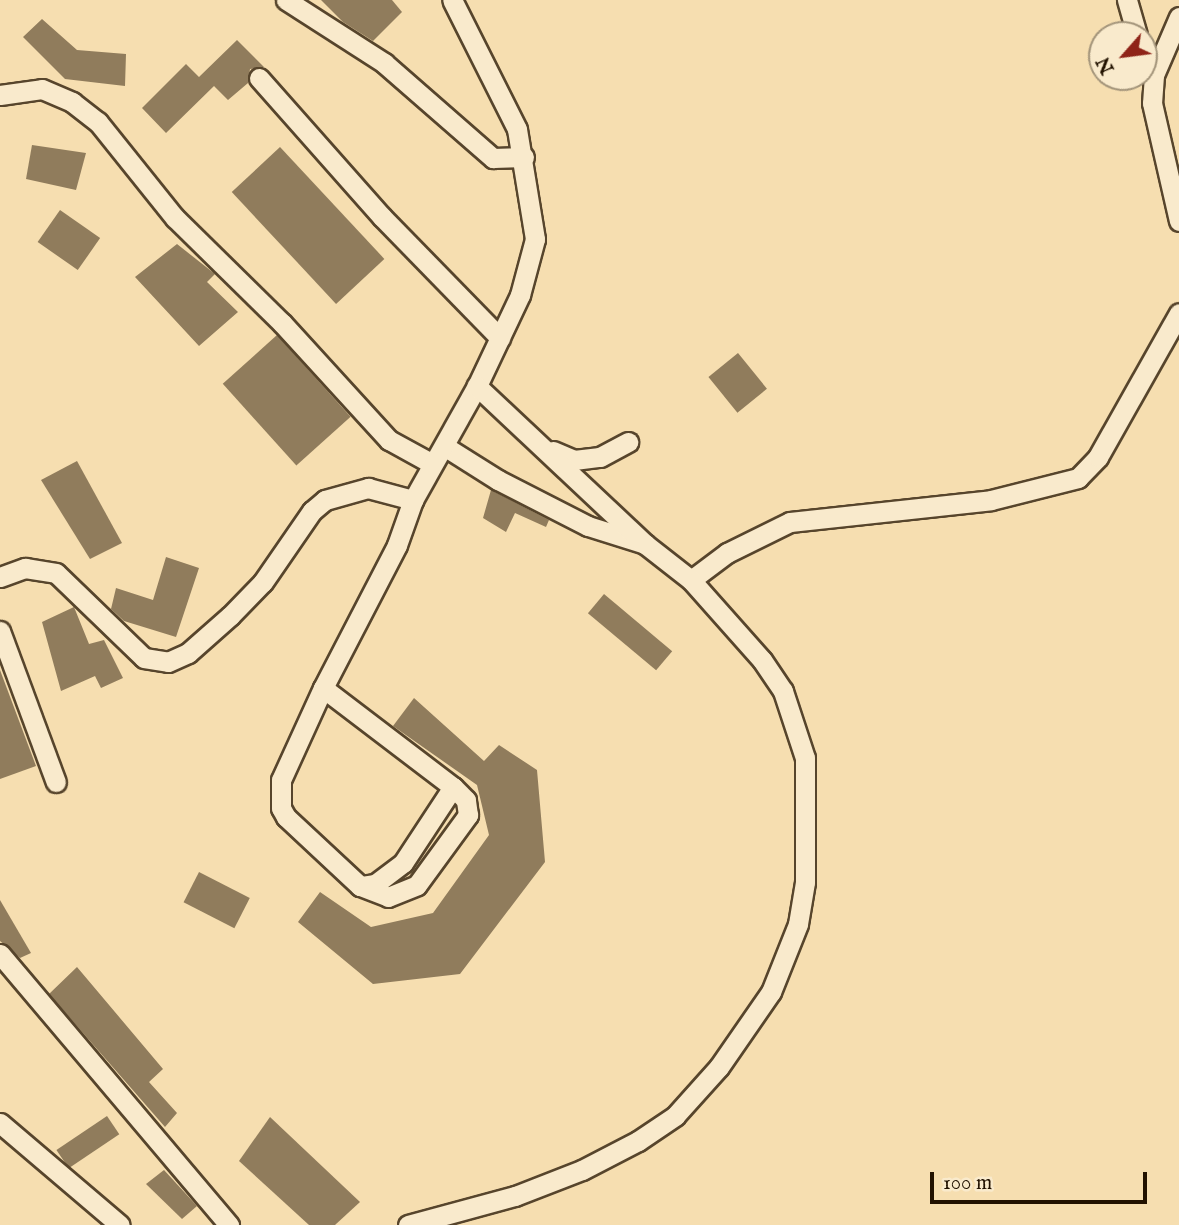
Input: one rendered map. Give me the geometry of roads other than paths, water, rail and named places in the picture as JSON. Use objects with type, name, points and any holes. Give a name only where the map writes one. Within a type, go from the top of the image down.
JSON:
[{"type":"street","points":[[286,0],[384,63],[493,158],[524,157]]},
{"type":"street","points":[[323,688],[453,787],[439,815],[395,872],[360,886],[311,843],[281,808],[281,780],[323,688],[397,545],[413,500],[431,463],[444,446],[500,338],[520,295],[535,239],[524,157],[517,129],[488,65],[452,0]]},
{"type":"street","points":[[1127,0],[1133,21]]},
{"type":"street","points":[[1158,66],[1179,17]]},
{"type":"street","points":[[259,78],[382,218],[500,338]]},
{"type":"street","points":[[0,95],[42,89],[72,102],[98,121],[175,218],[282,323],[390,440],[431,463]]},
{"type":"street","points":[[1153,91],[1152,103],[1179,221]]},
{"type":"street","points":[[691,580],[727,553],[790,522],[990,500],[1078,478],[1098,457],[1179,313]]},
{"type":"street","points":[[408,1225],[515,1195],[582,1170],[659,1128],[683,1107],[746,1031],[785,961],[798,923],[807,839],[805,758],[798,726],[783,691],[762,660],[691,580],[645,544],[546,447],[477,386]]},
{"type":"street","points":[[546,447],[574,460],[600,457],[628,442]]},
{"type":"street","points":[[444,446],[498,480],[587,526],[645,544]]},
{"type":"street","points":[[0,577],[25,568],[56,573],[144,658],[167,662],[188,653],[230,617],[263,582],[312,511],[325,500],[368,488],[413,500]]},
{"type":"street","points":[[0,631],[56,782]]},
{"type":"street","points":[[0,954],[229,1225]]},
{"type":"street","points":[[0,1123],[120,1225]]}]
